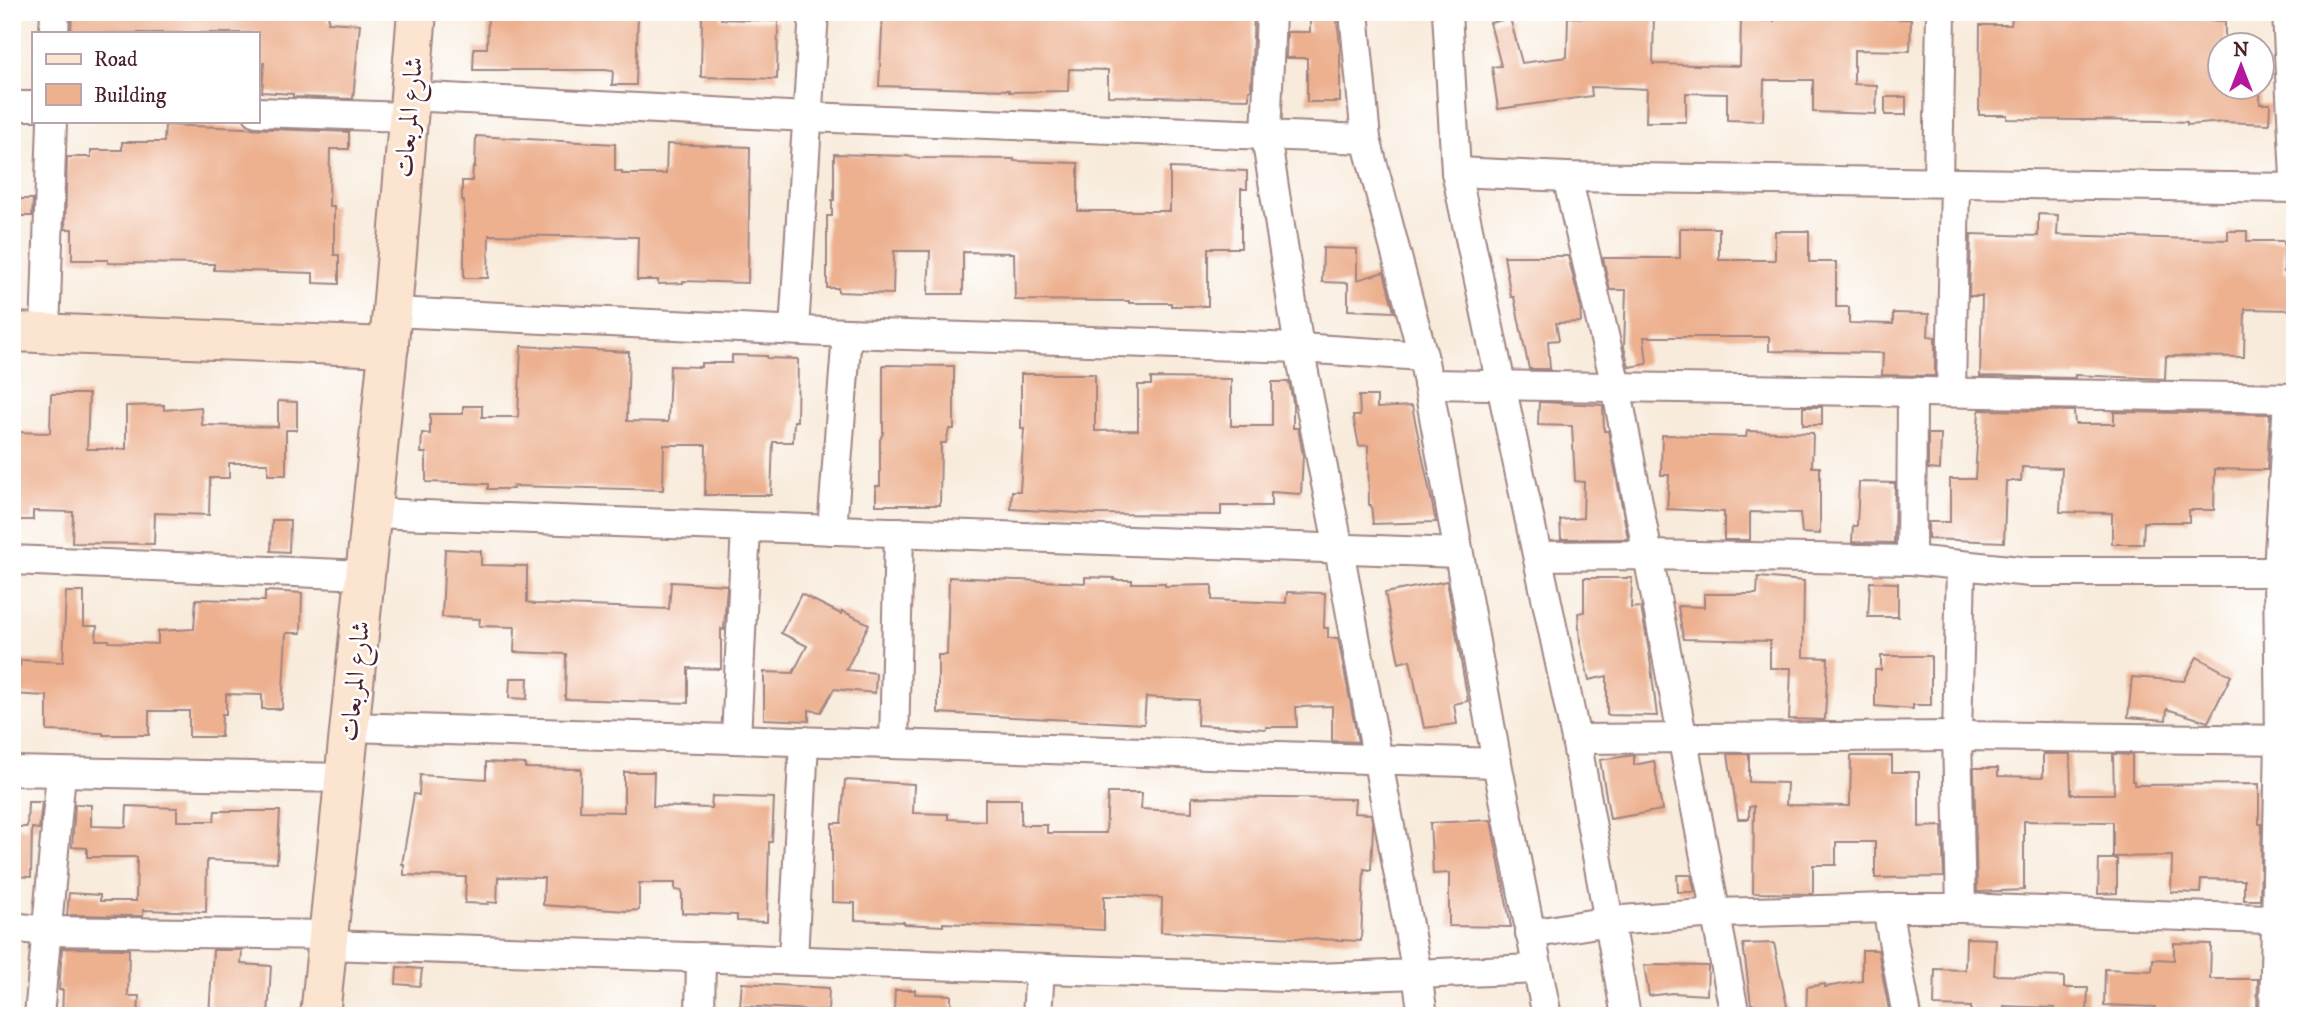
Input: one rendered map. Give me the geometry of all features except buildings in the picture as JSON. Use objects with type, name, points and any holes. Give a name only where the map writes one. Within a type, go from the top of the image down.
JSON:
[{"type":"street","points":[[54,32],[55,12]]},
{"type":"street","name":"شارع المربعات","points":[[320,1016],[390,329],[417,12]]},
{"type":"street","points":[[794,330],[814,12]]},
{"type":"street","points":[[1271,12],[1266,136],[1299,348],[1339,549],[1423,1016]]},
{"type":"street","points":[[1354,12],[1366,139],[1423,356],[1497,763],[1547,1016]]},
{"type":"street","points":[[1447,12],[1456,173],[1576,739],[1626,1016]]},
{"type":"street","points":[[1941,12],[1951,392]]},
{"type":"street","points":[[2287,12],[2295,178]]},
{"type":"street","points":[[12,106],[32,106]]},
{"type":"street","points":[[259,113],[408,107],[808,117],[1366,139]]},
{"type":"street","points":[[52,122],[29,333],[390,329],[794,330],[1299,348],[1423,356]]},
{"type":"street","points":[[1456,173],[2295,188]]},
{"type":"street","points":[[1567,177],[1616,386],[1735,1016]]},
{"type":"street","points":[[832,530],[847,333]]},
{"type":"street","points":[[1428,384],[1912,394],[1951,392],[2291,398],[2286,572],[2286,920],[2274,1016]]},
{"type":"street","points":[[1911,560],[1912,394]]},
{"type":"street","points":[[371,513],[1458,553]]},
{"type":"street","points":[[736,739],[746,527]]},
{"type":"street","points":[[894,744],[899,533]]},
{"type":"street","points":[[1539,556],[1646,555],[1911,560],[2030,572],[2286,572]]},
{"type":"street","points":[[12,560],[365,575]]},
{"type":"street","points":[[1961,566],[1956,736],[1961,908]]},
{"type":"street","points":[[350,727],[1497,763]]},
{"type":"street","points":[[1576,739],[1956,736],[2287,740]]},
{"type":"street","points":[[793,960],[803,741]]},
{"type":"street","points":[[12,771],[345,778]]},
{"type":"street","points":[[39,1016],[61,773]]},
{"type":"street","points":[[1530,934],[1609,921],[1717,913],[1887,908],[1961,908],[2286,920]]},
{"type":"street","points":[[1887,908],[1907,1016]]},
{"type":"street","points":[[12,928],[701,957],[1317,978],[1537,970]]},
{"type":"street","points":[[700,1016],[701,957]]},
{"type":"street","points":[[1037,1016],[1040,969]]}]
